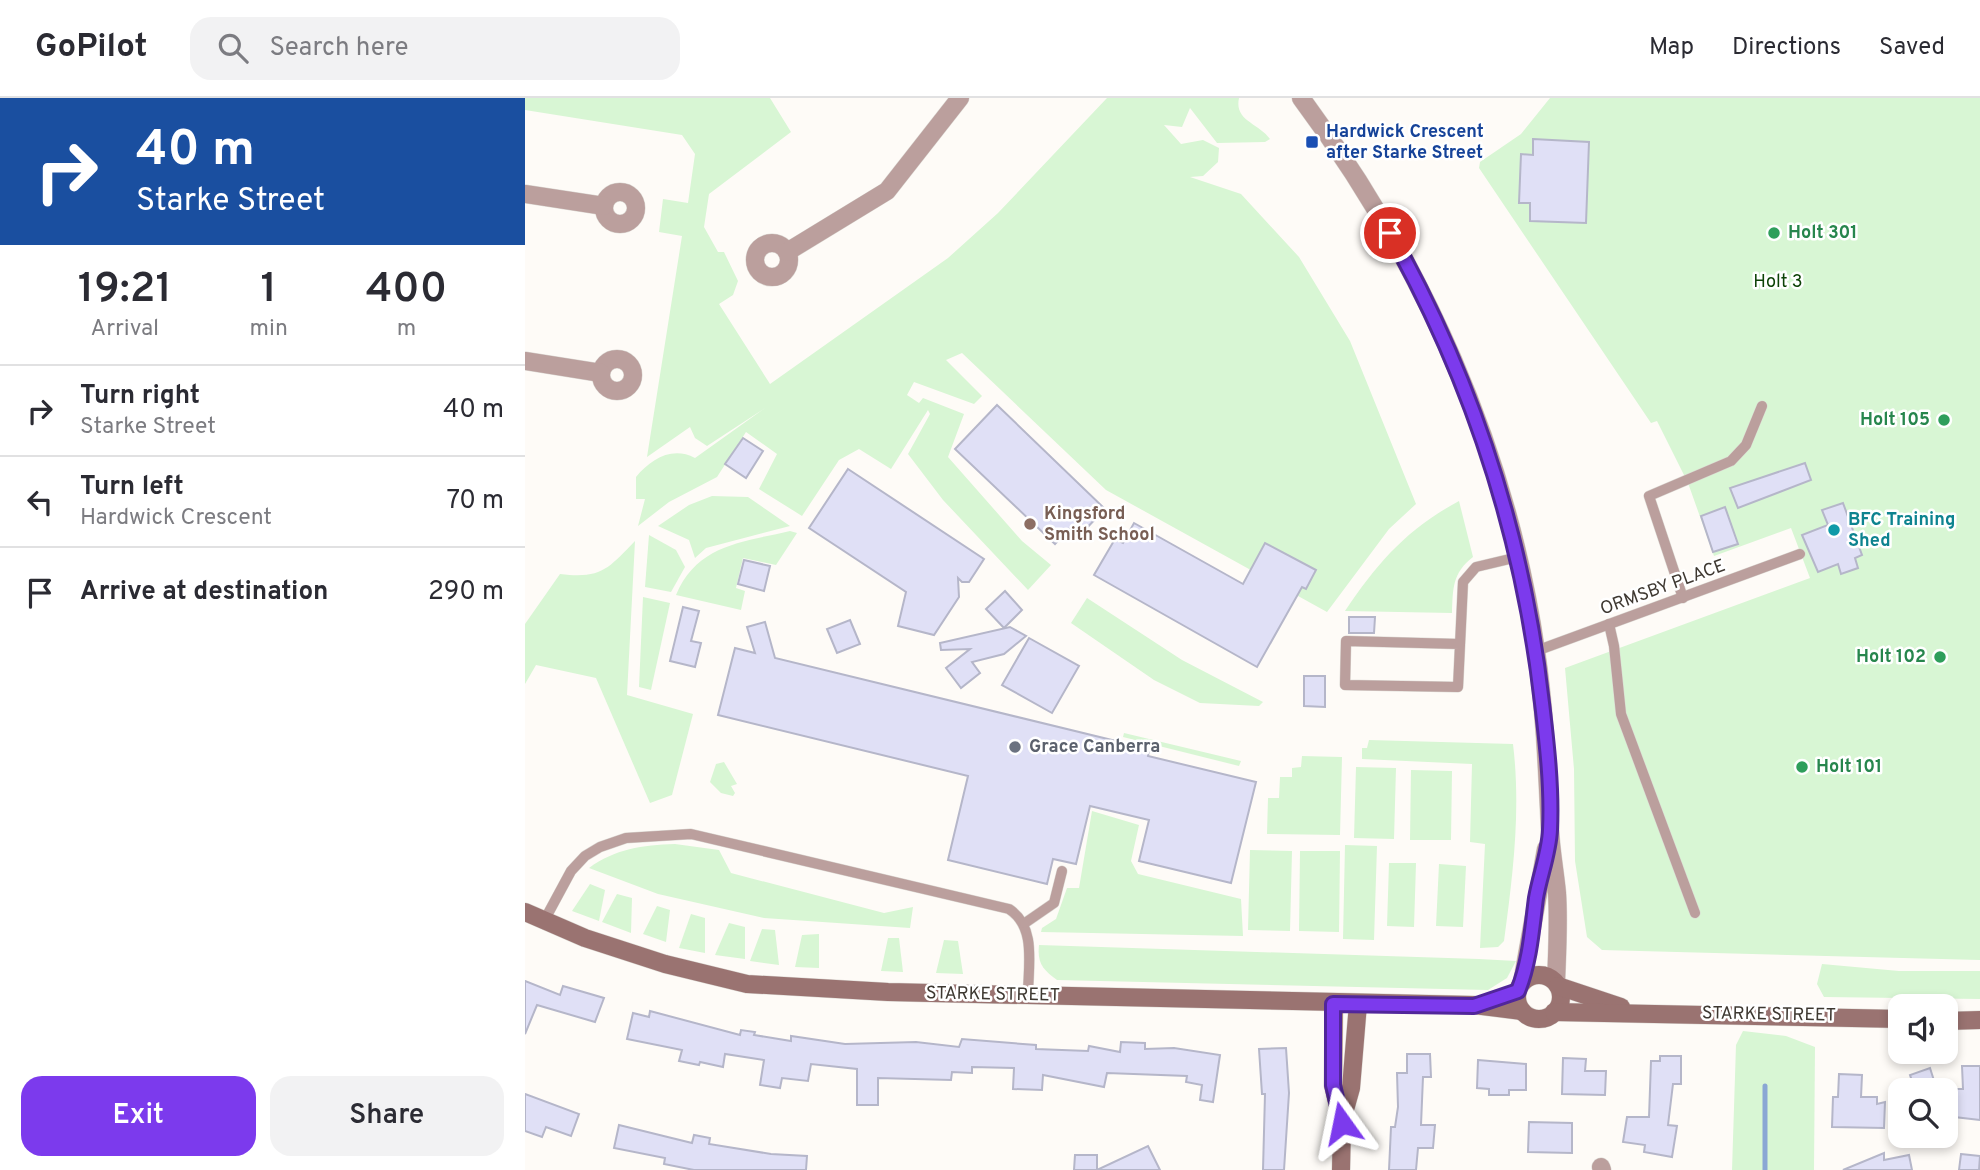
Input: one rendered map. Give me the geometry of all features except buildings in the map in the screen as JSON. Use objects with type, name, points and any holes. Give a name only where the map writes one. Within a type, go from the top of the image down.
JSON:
[{"type":"street","points":[[787,252],[887,191],[960,98]]},
{"type":"street","points":[[1301,98],[1378,211],[1446,340],[1492,462],[1518,557],[1536,651],[1545,727],[1550,832],[1557,896],[1557,984],[1560,1003],[1554,1012],[1536,1018],[1523,1011],[1520,987],[1550,832]]},
{"type":"street","points":[[525,194],[604,206]]},
{"type":"street","points":[[525,360],[601,373]]},
{"type":"street","name":"STARKE STREET","points":[[525,912],[585,938],[665,964],[747,984],[819,990],[1474,1006],[1523,1011]]},
{"type":"street","points":[[1520,987],[1539,975],[1557,984]]},
{"type":"street","name":"STARKE STREET","points":[[1557,984],[1638,1012]]},
{"type":"street","name":"STARKE STREET","points":[[1474,1006],[1520,987]]},
{"type":"street","points":[[1333,1004],[1333,1085],[1342,1123]]},
{"type":"street","points":[[1341,1170],[1342,1123],[1351,1088],[1358,1004]]},
{"type":"street","name":"STARKE STREET","points":[[1554,1012],[1888,1019]]},
{"type":"street","points":[[1958,1021],[1980,1020]]},
{"type":"lane","points":[[1682,598],[1649,496],[1731,461],[1746,446],[1762,406]]},
{"type":"lane","name":"ORMSBY PLACE","points":[[1536,651],[1800,554]]},
{"type":"lane","points":[[1459,643],[1346,641],[1345,685],[1458,687],[1463,582],[1476,566],[1518,557]]},
{"type":"lane","points":[[1609,624],[1621,714],[1695,912]]},
{"type":"lane","points":[[544,921],[571,871],[585,856],[600,847],[626,838],[691,834],[1009,909],[1025,923],[1028,996]]},
{"type":"lane","points":[[1025,923],[1054,903],[1062,871]]},
{"type":"green space","points":[[525,98],[770,98],[791,132],[709,194],[704,227],[718,252],[724,252],[738,281],[733,295],[719,304],[770,384],[948,258],[998,213],[1107,98],[1239,98],[1240,112],[1270,139],[1265,142],[1217,143],[1190,108],[1182,127],[1164,125],[1181,144],[1203,140],[1219,148],[1218,162],[1203,176],[1190,177],[1241,194],[1299,257],[1350,341],[1416,504],[1389,529],[1327,612],[1106,490],[962,353],[946,360],[982,396],[974,404],[914,382],[907,395],[919,403],[923,398],[964,414],[948,457],[1022,541],[1051,565],[1028,590],[943,500],[908,454],[930,414],[928,410],[891,469],[859,449],[839,460],[802,516],[759,489],[777,454],[746,432],[717,477],[669,502],[638,526],[645,499],[636,499],[636,477],[642,471],[655,460],[670,454],[678,453],[695,458],[765,408],[707,446],[695,438],[690,427],[647,457],[682,236],[659,232],[663,199],[688,203],[695,154],[682,135],[525,110]]},
{"type":"green space","name":"Holt 3","points":[[1550,98],[1980,98],[1980,960],[1602,950],[1587,937],[1575,861],[1574,769],[1565,668],[1810,578],[1791,528],[1714,556],[1688,483],[1657,421],[1651,423],[1479,168],[1480,162],[1521,134]]},
{"type":"green space","points":[[712,496],[748,497],[790,526],[706,548],[695,558],[689,540],[658,526],[689,505]]},
{"type":"green space","points":[[1459,501],[1473,557],[1457,575],[1452,613],[1345,611],[1369,577],[1395,548],[1424,523]]},
{"type":"green space","points":[[790,531],[797,533],[776,565],[743,558],[736,588],[745,591],[741,610],[676,595],[685,578],[709,555],[739,543]]},
{"type":"green space","points":[[649,535],[676,550],[685,567],[671,592],[645,587]]},
{"type":"green space","points":[[635,541],[627,695],[693,714],[672,795],[650,803],[596,678],[536,665],[525,684],[525,624],[560,574],[585,575],[603,570]]},
{"type":"green space","points":[[643,597],[670,603],[651,690],[639,687]]},
{"type":"green space","points":[[1087,598],[1182,660],[1263,702],[1259,706],[1200,703],[1154,680],[1071,623]]},
{"type":"green space","points":[[1124,733],[1241,761],[1239,766],[1123,737]]},
{"type":"green space","points":[[1369,740],[1513,744],[1515,842],[1504,941],[1498,947],[1480,948],[1485,844],[1470,842],[1472,764],[1362,759],[1362,748],[1367,748]]},
{"type":"green space","points":[[1302,756],[1342,757],[1340,835],[1267,834],[1268,798],[1279,798],[1280,777],[1292,777],[1292,768],[1301,767]]},
{"type":"green space","points":[[724,762],[737,784],[731,786],[735,793],[733,796],[721,793],[710,782],[716,764]]},
{"type":"green space","points":[[1356,767],[1396,768],[1394,839],[1354,838]]},
{"type":"green space","points":[[1411,770],[1452,771],[1451,840],[1410,840]]},
{"type":"green space","points":[[1092,811],[1139,825],[1131,861],[1138,874],[1241,899],[1243,936],[1041,932],[1042,928],[1056,919],[1067,888],[1079,888]]},
{"type":"green space","points":[[675,844],[719,850],[731,873],[884,913],[913,907],[910,928],[764,918],[658,894],[589,868],[609,856],[629,849]]},
{"type":"green space","points":[[1345,845],[1377,846],[1374,940],[1343,939]]},
{"type":"green space","points":[[1250,850],[1292,851],[1290,931],[1248,930]]},
{"type":"green space","points":[[1300,851],[1340,851],[1339,932],[1299,931]]},
{"type":"green space","points":[[1389,863],[1416,863],[1414,927],[1387,926]]},
{"type":"green space","points":[[1439,864],[1466,866],[1463,927],[1436,926]]},
{"type":"green space","points":[[590,884],[605,890],[599,921],[572,911]]},
{"type":"green space","points":[[617,894],[632,898],[631,933],[602,922]]},
{"type":"green space","points":[[657,906],[670,910],[666,942],[643,934]]},
{"type":"green space","points":[[691,914],[705,918],[705,953],[679,948]]},
{"type":"green space","points":[[729,923],[745,927],[745,959],[715,955]]},
{"type":"green space","points":[[762,929],[775,930],[779,965],[750,961]]},
{"type":"green space","points":[[819,934],[819,968],[795,967],[802,935]]},
{"type":"green space","points":[[888,938],[899,938],[903,972],[881,971]]},
{"type":"green space","points":[[944,940],[958,941],[963,974],[936,973]]},
{"type":"green space","points":[[1039,945],[1516,961],[1507,978],[1488,990],[1057,980],[1042,966]]},
{"type":"green space","points":[[1822,964],[1899,971],[1980,971],[1980,999],[1958,999],[1958,994],[1888,994],[1888,998],[1824,997],[1817,984]]},
{"type":"green space","points":[[1743,1031],[1786,1036],[1815,1047],[1814,1170],[1732,1170],[1736,1045]]},
{"type":"waterway","points":[[1765,1086],[1765,1170]]},
{"type":"place","name":"Hardwick Crescent after Starke Street","points":[[1312,142]]},
{"type":"place","name":"Holt 301","points":[[1774,233]]},
{"type":"place","name":"Holt 105","points":[[1944,420]]},
{"type":"place","name":"Kingsford Smith School","points":[[1030,524]]},
{"type":"place","name":"BFC Training Shed","points":[[1834,530]]},
{"type":"place","name":"Holt 102","points":[[1940,657]]},
{"type":"place","name":"Grace Canberra","points":[[1015,747]]},
{"type":"place","name":"Holt 101","points":[[1802,767]]},
{"type":"route","points":[[1342,1123],[1333,1085],[1333,1004],[1474,1006],[1518,991],[1528,957],[1550,832],[1545,727],[1536,651],[1506,509],[1471,402],[1446,340],[1390,233]]}]
